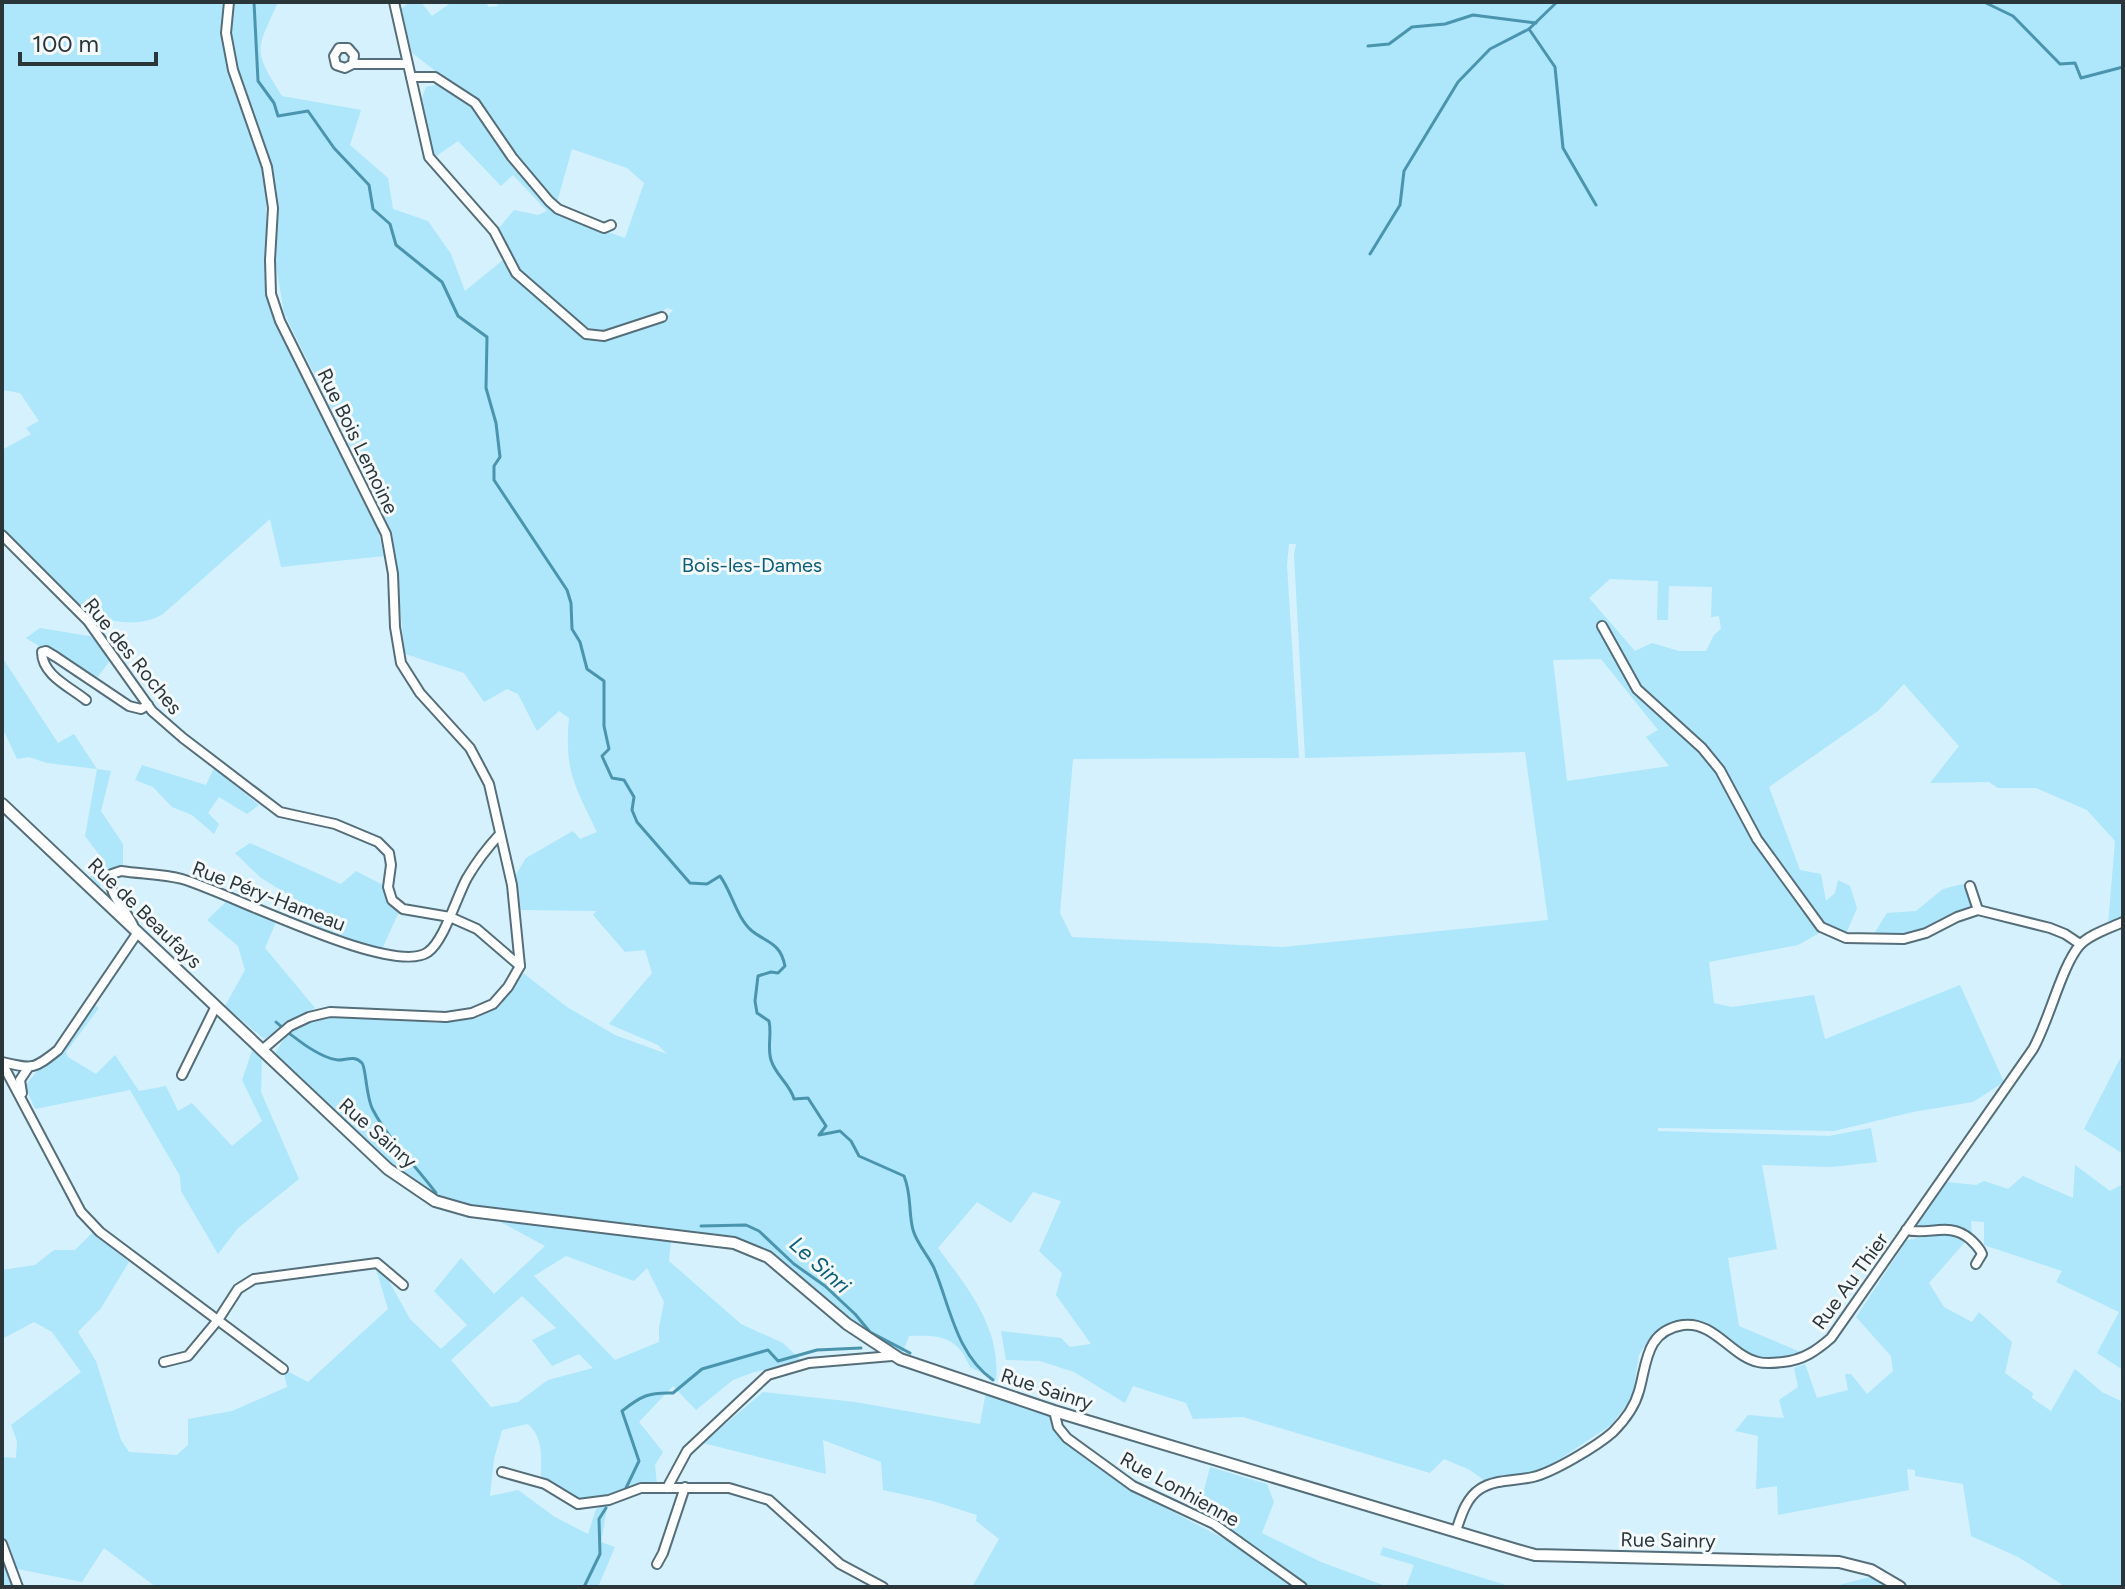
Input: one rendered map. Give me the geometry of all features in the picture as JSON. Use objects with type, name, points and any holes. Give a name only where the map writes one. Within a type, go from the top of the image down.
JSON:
[{"type":"street","name":"Rue Bois Lemoine","points":[[229,2],[226,33],[233,70],[267,167],[273,208],[271,294],[280,321],[386,534],[401,663],[412,683],[461,737],[489,784],[512,885],[520,966]]},
{"type":"street","points":[[394,2],[429,157],[494,231],[516,273],[586,334],[604,336],[662,317]]},
{"type":"street","points":[[353,64],[406,64]]},
{"type":"street","points":[[411,77],[435,77],[475,103],[512,157],[558,209],[604,228],[611,225]]},
{"type":"street","name":"Rue des Roches","points":[[2,535],[88,621],[148,705],[220,768],[280,812],[335,824],[378,842],[389,853],[388,887],[392,900],[403,909],[450,917]]},
{"type":"street","points":[[1602,626],[1637,689],[1702,748],[1720,770],[1757,839],[1821,927],[1846,938],[1904,939],[1926,933],[1978,910],[2050,928],[2080,944],[2123,922]]},
{"type":"street","points":[[86,700],[67,689],[55,677],[43,661],[42,652],[56,657],[129,706],[141,709],[148,705]]},
{"type":"street","name":"Rue de Beaufays","points":[[2,804],[262,1050]]},
{"type":"street","name":"Rue Péry-Hameau","points":[[136,929],[110,888],[112,874],[121,871],[181,879],[323,936],[386,954],[419,958],[431,951],[466,880],[484,851],[500,834]]},
{"type":"street","points":[[1970,886],[1978,910]]},
{"type":"street","points":[[262,1050],[290,1026],[330,1012],[446,1017],[472,1013],[493,1004],[520,966],[477,929],[450,917]]},
{"type":"street","points":[[2,1063],[28,1068],[41,1063],[58,1050],[136,929]]},
{"type":"street","name":"Rue Au Thier","points":[[1456,1531],[1467,1503],[1480,1489],[1554,1470],[1612,1433],[1635,1401],[1647,1351],[1663,1334],[1683,1325],[1709,1330],[1745,1357],[1758,1362],[1805,1357],[1831,1338],[2033,1049],[2046,1026],[2080,944]]},
{"type":"street","points":[[182,1075],[216,1006]]},
{"type":"street","name":"Rue Sainry","points":[[262,1050],[388,1169],[435,1201],[509,1217],[734,1243],[768,1257],[847,1324],[892,1356],[1054,1411],[1535,1555],[1839,1562],[1871,1570],[1900,1587]]},
{"type":"street","points":[[2,1063],[81,1212],[100,1232],[283,1369]]},
{"type":"street","points":[[23,1100],[20,1080],[28,1068]]},
{"type":"street","name":"Rue Au Thier","points":[[1906,1230],[1917,1233],[1944,1228],[1961,1231],[1979,1247],[1982,1254],[1976,1264]]},
{"type":"street","points":[[164,1362],[188,1356],[218,1320],[238,1289],[254,1279],[377,1263],[403,1285]]},
{"type":"street","points":[[667,1488],[687,1451],[768,1375],[809,1363],[892,1356]]},
{"type":"street","name":"Rue Lonhienne","points":[[1054,1411],[1058,1427],[1067,1438],[1133,1486],[1214,1524],[1302,1587]]},
{"type":"street","points":[[502,1472],[545,1484],[578,1504],[609,1500],[641,1488],[685,1487],[729,1488],[769,1500],[840,1564],[883,1587]]},
{"type":"street","points":[[657,1564],[685,1487]]},
{"type":"street","points":[[2,1544],[18,1587]]},
{"type":"green space","name":"Bois-les-Dames","points":[[2,2],[278,2],[260,50],[282,96],[361,110],[350,145],[388,178],[393,209],[428,221],[451,254],[465,291],[503,260],[588,339],[662,323],[673,310],[667,308],[649,320],[602,333],[581,324],[516,268],[499,228],[514,210],[538,215],[547,211],[513,175],[501,186],[458,141],[435,157],[420,103],[426,87],[450,82],[412,53],[401,9],[410,2],[421,2],[432,16],[452,2],[485,2],[489,7],[498,6],[496,2],[2123,2],[2123,918],[2108,925],[2115,841],[2087,810],[2036,788],[1998,788],[1989,782],[1930,783],[1959,746],[1904,684],[1878,711],[1769,787],[1800,870],[1821,874],[1826,901],[1835,893],[1838,880],[1850,886],[1857,908],[1846,934],[1821,932],[1798,945],[1709,962],[1714,1003],[1732,1007],[1814,995],[1825,1039],[1960,985],[2004,1082],[1973,1102],[1913,1112],[1834,1131],[1658,1128],[1658,1131],[1829,1136],[1871,1128],[1877,1162],[1832,1167],[1762,1165],[1777,1249],[1728,1258],[1739,1326],[1803,1353],[1753,1358],[1720,1336],[1706,1322],[1679,1320],[1651,1336],[1639,1355],[1632,1398],[1611,1425],[1542,1471],[1525,1476],[1499,1475],[1488,1483],[1470,1470],[1444,1459],[1430,1473],[1243,1417],[1193,1419],[1186,1403],[1133,1386],[1125,1403],[1074,1372],[1040,1361],[1006,1360],[1001,1331],[1061,1338],[1070,1347],[1091,1344],[1056,1295],[1062,1273],[1039,1251],[1061,1201],[1033,1192],[1011,1223],[977,1202],[938,1248],[971,1294],[988,1326],[996,1361],[996,1380],[970,1367],[953,1343],[938,1337],[909,1336],[900,1359],[768,1257],[734,1243],[470,1207],[434,1196],[392,1167],[275,1053],[300,1024],[325,1016],[437,1023],[478,1018],[501,1003],[523,973],[567,1007],[615,1035],[667,1054],[658,1045],[609,1024],[652,973],[645,950],[625,952],[593,915],[596,911],[520,910],[515,876],[526,858],[573,831],[580,839],[597,832],[573,778],[568,752],[569,718],[559,711],[537,731],[518,694],[507,689],[484,702],[464,673],[405,654],[392,532],[284,313],[276,266],[277,199],[266,202],[267,293],[274,318],[375,518],[384,556],[281,567],[270,519],[163,614],[141,622],[117,621],[94,615],[64,596],[2,530],[2,450],[31,434],[26,428],[39,421],[20,393],[2,390]],"holes":[[[572,149],[627,168],[644,183],[625,238],[554,213]],[[1289,544],[1296,544],[1294,554],[1305,758],[1525,752],[1548,920],[1283,947],[1072,937],[1060,913],[1073,759],[1299,758],[1287,565]],[[1610,579],[1658,581],[1657,620],[1668,620],[1669,586],[1712,587],[1711,617],[1719,616],[1721,629],[1714,635],[1706,651],[1679,651],[1652,643],[1635,651],[1589,598]],[[1601,659],[1658,730],[1646,737],[1669,766],[1567,781],[1553,660]]]},
{"type":"green space","points":[[40,628],[95,637],[111,659],[95,681],[26,638]]},
{"type":"green space","points":[[2,657],[58,743],[74,734],[97,769],[47,763],[29,757],[17,759],[2,727]]},
{"type":"green space","points":[[142,765],[206,785],[214,768],[259,805],[247,814],[219,797],[208,813],[219,824],[214,834],[192,815],[172,807],[153,787],[135,780]]},
{"type":"green space","points":[[97,769],[111,771],[101,811],[123,844],[123,867],[108,873],[100,887],[90,878],[101,857],[85,836]]},
{"type":"green space","points":[[250,843],[341,884],[356,871],[385,886],[392,908],[399,912],[382,949],[327,933],[304,920],[307,906],[261,878],[235,853]]},
{"type":"green space","points":[[1967,883],[1972,904],[1947,924],[1916,936],[1872,937],[1887,913],[1916,911],[1943,889]]},
{"type":"green space","points":[[227,901],[276,922],[265,948],[315,1008],[264,1039],[225,1006],[245,970],[238,946],[207,920]]},
{"type":"green space","points":[[94,1004],[99,1008],[66,1052],[68,1057],[96,1074],[115,1055],[139,1091],[166,1086],[178,1111],[192,1103],[232,1146],[262,1121],[242,1080],[253,1048],[262,1057],[261,1092],[299,1179],[238,1228],[218,1254],[181,1191],[180,1176],[130,1090],[35,1109],[25,1086],[41,1066],[57,1053]]},
{"type":"green space","points":[[2123,1053],[2123,1154],[2084,1129]]},
{"type":"green space","points":[[2075,1165],[2110,1191],[2123,1184],[2123,1370],[2097,1353],[2119,1312],[2056,1282],[2062,1271],[1984,1245],[1984,1222],[1971,1221],[1972,1235],[1952,1225],[1920,1229],[1917,1221],[1947,1182],[1976,1185],[1984,1181],[2008,1189],[2023,1176],[2073,1198]]},
{"type":"green space","points":[[497,1220],[671,1241],[669,1261],[741,1324],[783,1343],[803,1362],[754,1372],[733,1380],[696,1410],[673,1386],[639,1422],[663,1452],[655,1465],[657,1486],[580,1500],[541,1478],[539,1442],[528,1424],[502,1430],[494,1459],[490,1496],[518,1490],[555,1517],[588,1534],[596,1509],[608,1503],[601,1542],[615,1547],[598,1587],[156,1587],[104,1548],[82,1582],[18,1569],[19,1587],[2,1587],[2,1457],[16,1458],[17,1441],[11,1425],[81,1372],[52,1332],[34,1322],[2,1339],[2,1270],[35,1265],[54,1250],[75,1250],[93,1232],[129,1262],[101,1308],[78,1332],[96,1361],[121,1440],[129,1452],[177,1455],[188,1445],[188,1419],[232,1411],[287,1387],[283,1369],[308,1382],[388,1309],[376,1269],[385,1274],[410,1319],[441,1349],[467,1325],[434,1291],[461,1258],[494,1294],[545,1246]],"holes":[[[566,1256],[634,1281],[647,1268],[664,1302],[659,1342],[615,1360],[534,1276]],[[522,1296],[556,1328],[532,1340],[552,1366],[579,1354],[593,1368],[548,1380],[518,1402],[491,1407],[451,1360]]]},
{"type":"green space","points":[[1948,1233],[1966,1241],[1929,1283],[1944,1307],[1972,1322],[1979,1312],[2012,1342],[2005,1373],[2033,1393],[2032,1398],[2051,1411],[2075,1369],[2102,1392],[2123,1402],[2123,1587],[2066,1587],[2018,1557],[1971,1536],[1963,1484],[1915,1476],[1915,1470],[1907,1469],[1909,1490],[1778,1515],[1777,1486],[1756,1489],[1758,1436],[1735,1431],[1748,1415],[1784,1418],[1779,1400],[1798,1387],[1794,1368],[1805,1364],[1817,1398],[1848,1390],[1845,1374],[1851,1374],[1867,1394],[1893,1371],[1891,1356],[1856,1317],[1907,1240]]},
{"type":"green space","points":[[763,1392],[855,1402],[980,1424],[986,1392],[1052,1413],[1054,1431],[1128,1488],[1247,1551],[1291,1587],[972,1587],[999,1539],[976,1521],[977,1515],[883,1490],[881,1462],[823,1440],[826,1474],[703,1443]]},
{"type":"green space","points":[[1210,1467],[1267,1484],[1274,1502],[1262,1533],[1321,1562],[1388,1587],[1310,1587],[1199,1510]]},
{"type":"green space","points":[[1383,1547],[1512,1587],[1406,1587],[1414,1565],[1380,1555]]},
{"type":"green space","points":[[1873,1576],[1891,1587],[1832,1587]]},
{"type":"waterway","points":[[254,2],[258,81],[274,103],[278,116],[308,111],[334,148],[369,185],[373,209],[390,224],[396,245],[442,282],[458,316],[487,337],[486,388],[496,423],[500,457],[494,466],[494,480],[567,590],[572,629],[580,642],[587,669],[604,681],[604,726],[609,749],[602,756],[612,778],[624,780],[634,797],[632,810],[637,822],[690,883],[707,884],[720,876],[747,925],[780,952],[785,966],[778,973],[758,976],[755,1001],[757,1013],[769,1021],[769,1050],[773,1066],[794,1099],[808,1098],[826,1126],[819,1135],[840,1131],[851,1141],[859,1156],[904,1176],[915,1235],[934,1268],[962,1343],[980,1369],[993,1380]]},
{"type":"waterway","points":[[1557,2],[1529,29],[1555,67],[1563,148],[1596,205]]},
{"type":"waterway","points":[[1984,2],[2013,16],[2060,64],[2075,63],[2081,78],[2123,67]]},
{"type":"waterway","points":[[1368,46],[1389,44],[1412,27],[1445,24],[1473,15],[1536,23]]},
{"type":"waterway","points":[[1370,254],[1400,205],[1404,171],[1458,82],[1490,49],[1529,29]]},
{"type":"waterway","points":[[276,1022],[322,1055],[362,1063],[369,1098],[379,1121],[436,1193]]},
{"type":"waterway","name":"Le Sinri","points":[[701,1226],[746,1225],[759,1231],[794,1264],[825,1286],[870,1332],[910,1353]]},
{"type":"waterway","points":[[626,1488],[639,1461],[622,1411],[635,1402],[651,1394],[673,1393],[702,1369],[768,1350],[778,1361],[817,1350],[861,1348]]},
{"type":"waterway","points":[[584,1587],[600,1554],[599,1519],[606,1508]]}]
